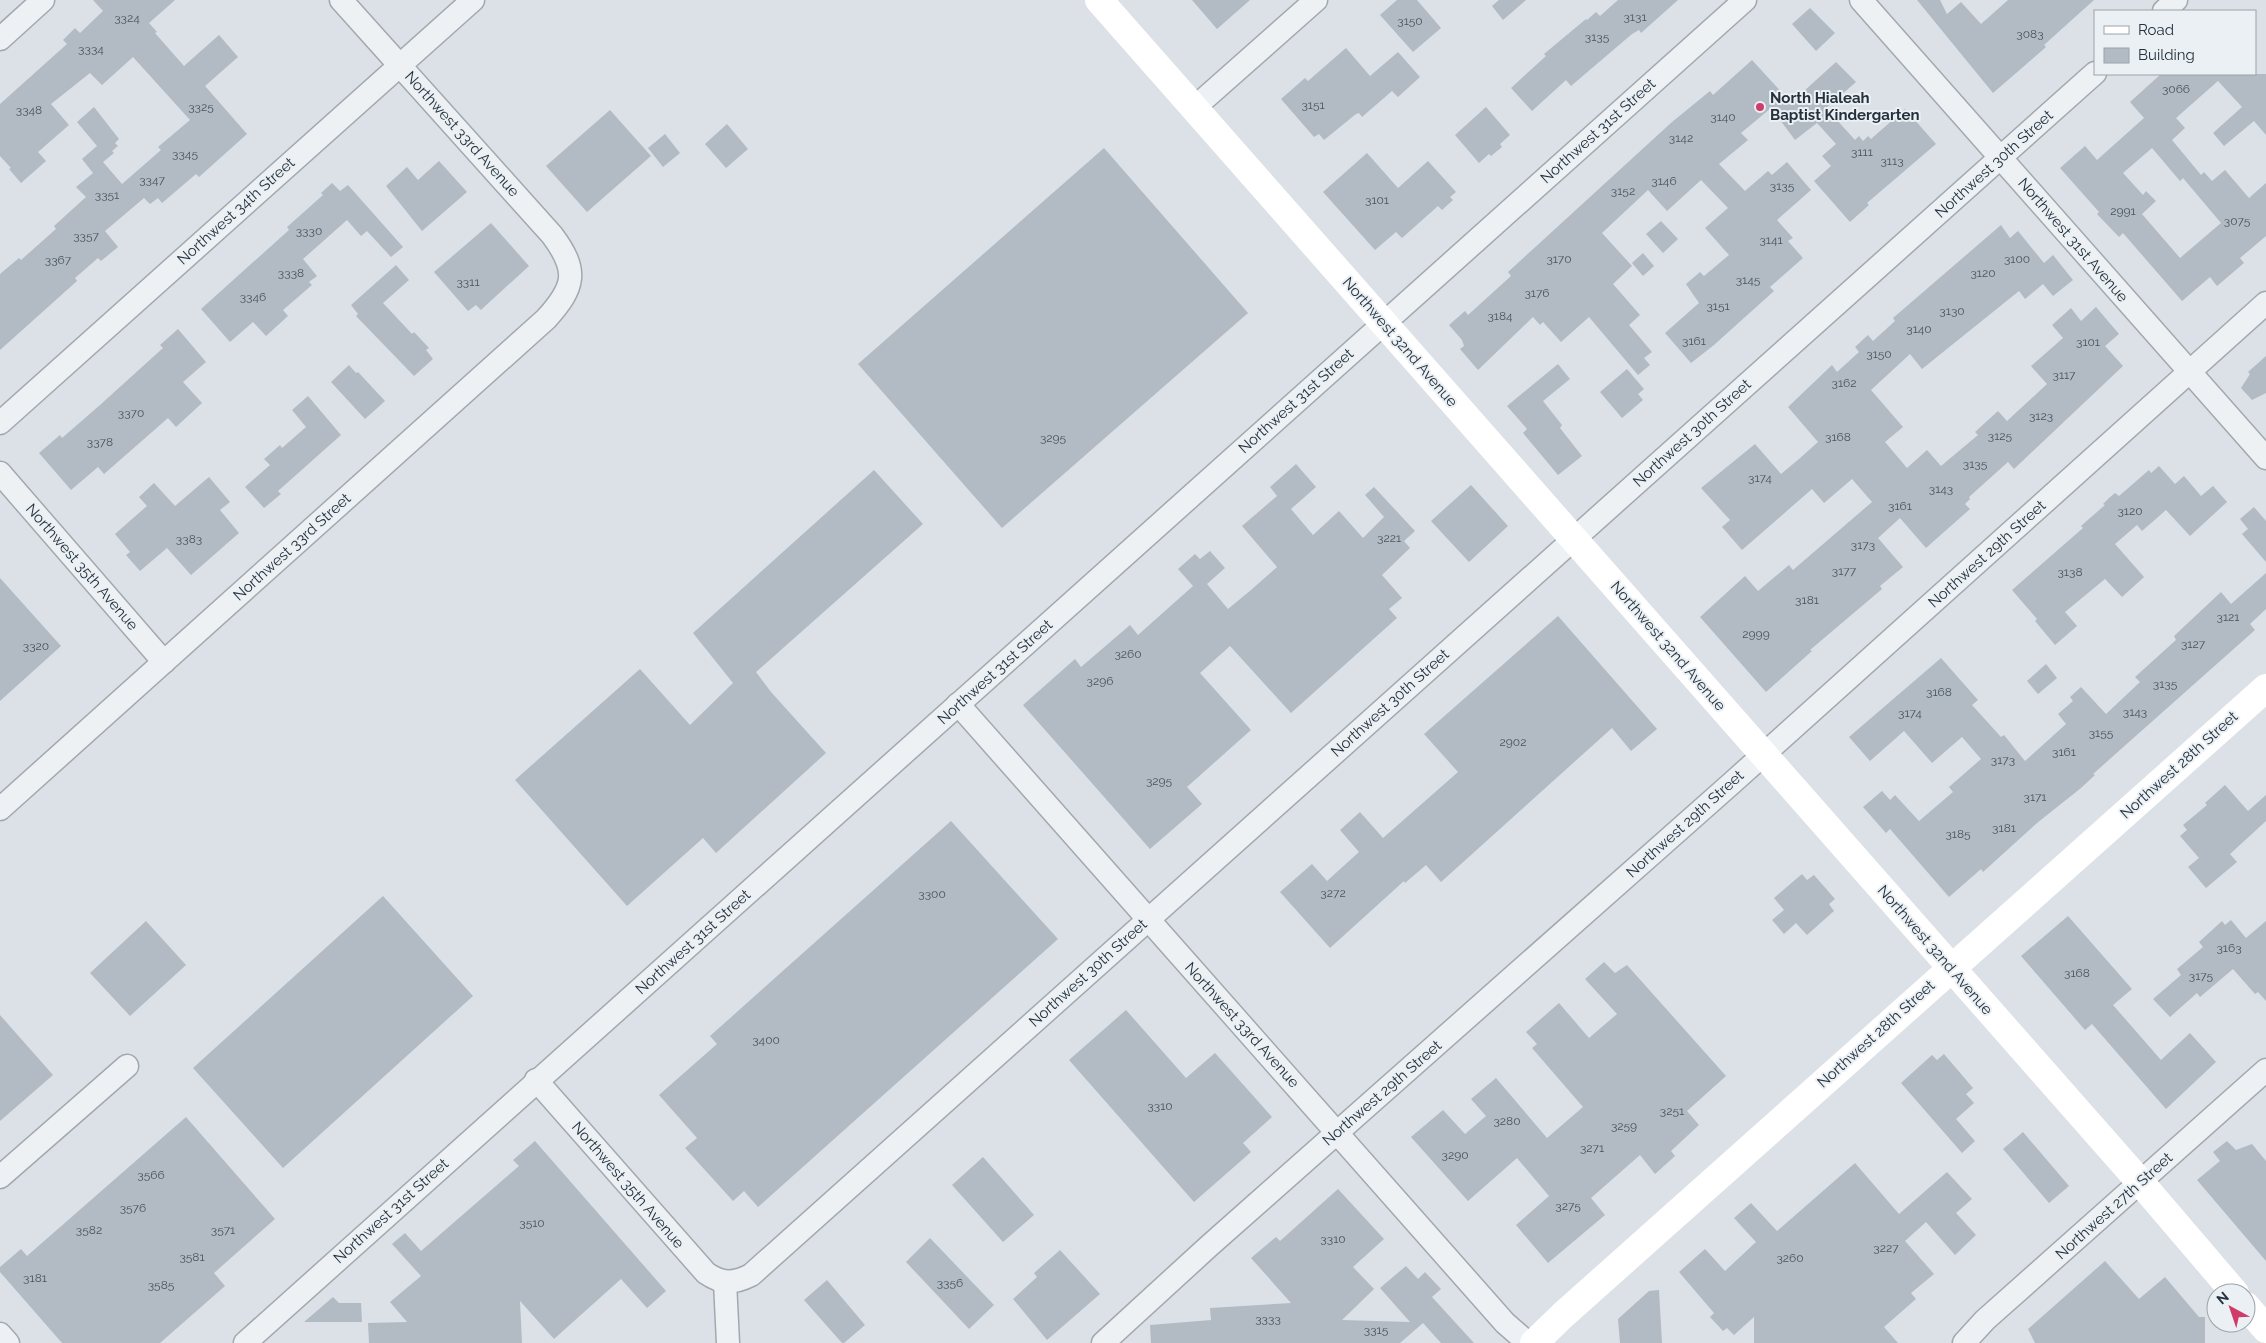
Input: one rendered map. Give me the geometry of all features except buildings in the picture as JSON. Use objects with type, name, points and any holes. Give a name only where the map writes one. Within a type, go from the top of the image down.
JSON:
[{"type":"main road","name":"Northwest 32nd Avenue","points":[[1099,0],[2141,1183],[2226,1283]]},
{"type":"main road","name":"Northwest 28th Street","points":[[1534,1343],[1570,1308],[1951,967],[2266,688]]},
{"type":"main road","points":[[2256,1318],[2266,1329]]},
{"type":"street","points":[[0,39],[43,0]]},
{"type":"street","name":"Northwest 33rd Avenue","points":[[340,0],[552,235],[565,254],[572,275]]},
{"type":"street","name":"Northwest 34th Street","points":[[0,424],[399,64],[473,0]]},
{"type":"street","points":[[1194,108],[1316,0]]},
{"type":"street","name":"Northwest 31st Street","points":[[244,1343],[1745,0]]},
{"type":"street","name":"Northwest 31st Avenue","points":[[1861,0],[2266,458]]},
{"type":"street","points":[[2165,10],[2176,0]]},
{"type":"street","name":"Northwest 30th Street","points":[[725,1282],[741,1280],[762,1266],[2094,74]]},
{"type":"street","name":"Northwest 33rd Street","points":[[0,809],[546,319],[561,300],[572,275]]},
{"type":"street","name":"Northwest 29th Street","points":[[1103,1343],[2266,303]]},
{"type":"street","name":"Northwest 35th Avenue","points":[[0,473],[164,662]]},
{"type":"street","name":"Northwest 33rd Avenue","points":[[958,704],[1505,1323],[1528,1343]]},
{"type":"street","points":[[0,1177],[127,1066]]},
{"type":"street","name":"Northwest 27th Street","points":[[1964,1343],[1985,1320],[2266,1070]]},
{"type":"street","name":"Northwest 35th Avenue","points":[[536,1080],[699,1266],[716,1279],[725,1282]]},
{"type":"street","points":[[725,1282],[728,1343]]},
{"type":"street","points":[[0,1334],[8,1343]]},
{"type":"place","name":"North Hialeah Baptist Kindergarten","points":[[1760,107]]}]
